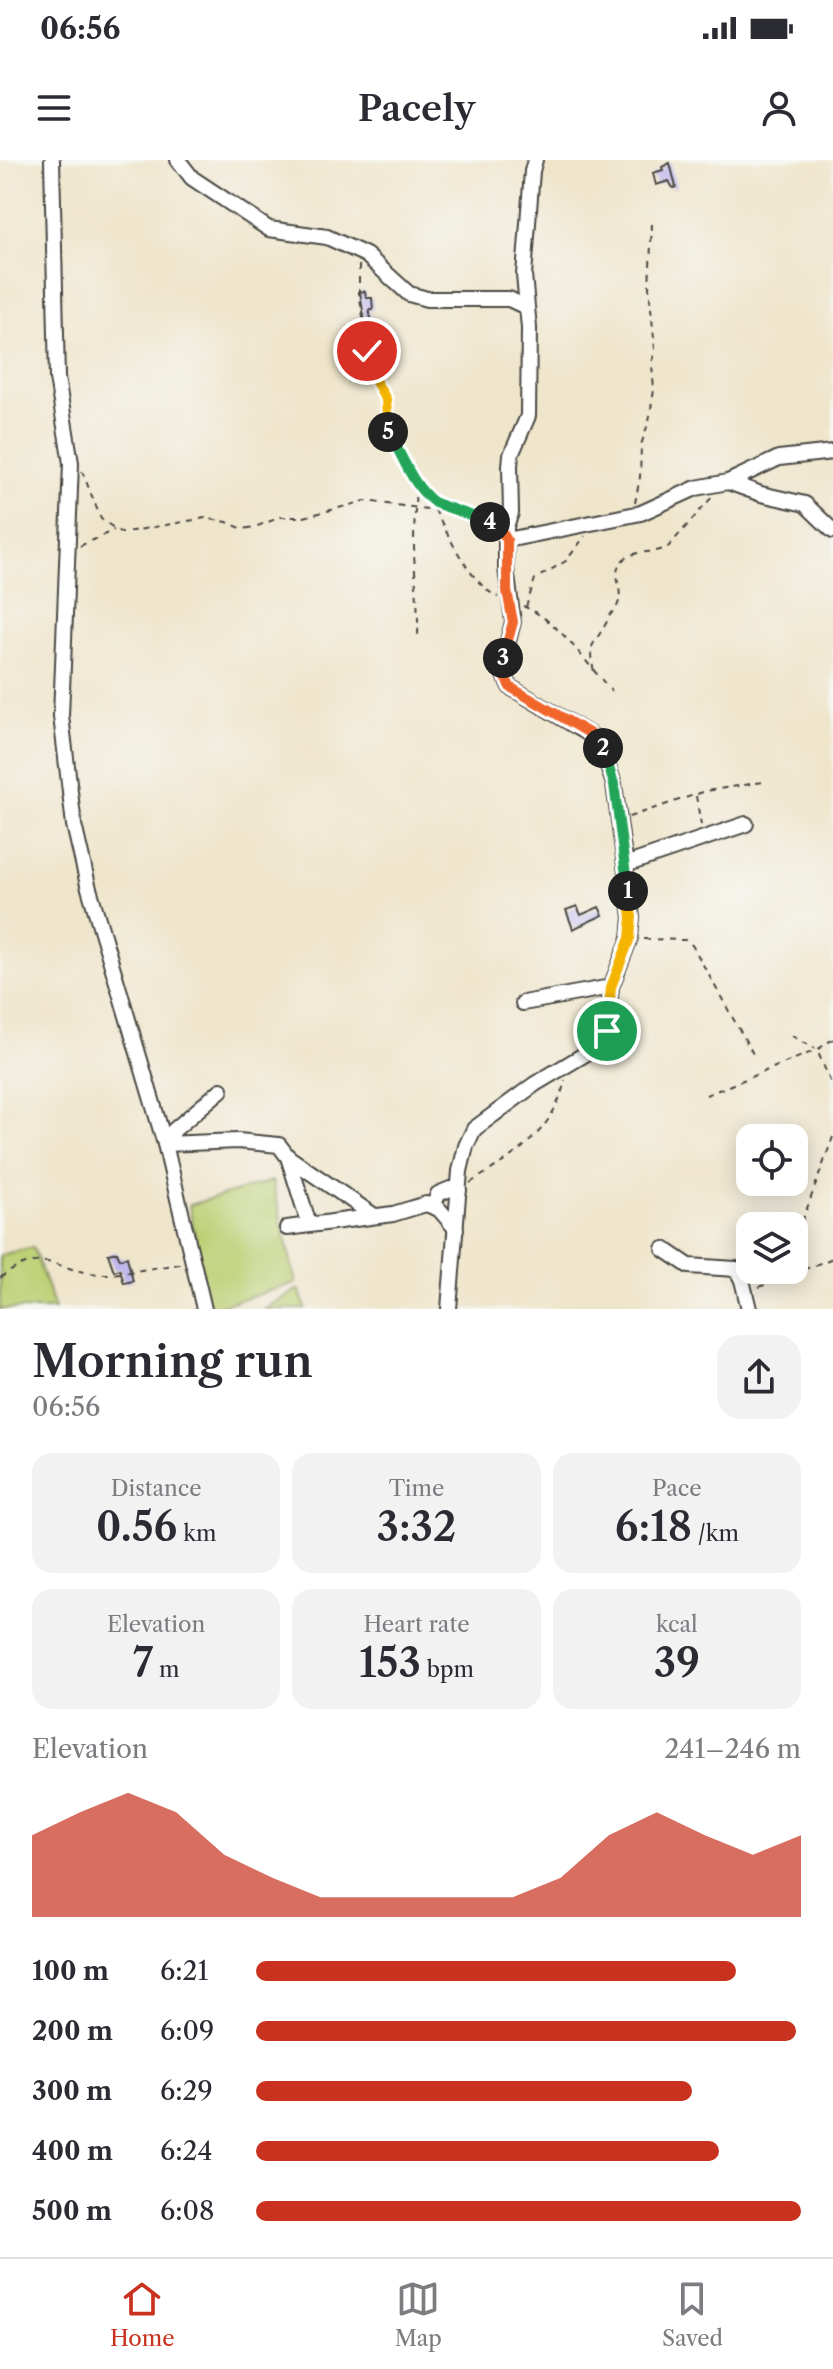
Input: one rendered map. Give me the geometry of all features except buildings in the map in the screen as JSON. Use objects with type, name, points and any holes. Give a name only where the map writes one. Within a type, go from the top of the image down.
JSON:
[{"type":"street","points":[[52,160],[57,378],[71,463],[61,716],[74,825],[88,885],[168,1144],[204,1309]]},
{"type":"street","points":[[178,160],[192,178],[269,229],[327,237],[358,251],[409,294],[427,299],[509,299],[526,307]]},
{"type":"street","points":[[449,1309],[466,1146],[474,1129],[535,1084],[597,1047],[604,1039],[611,987],[630,938],[632,917],[614,784],[599,740],[510,687],[501,668],[513,622],[507,591],[506,526],[511,513],[511,455],[528,416],[529,328],[524,275],[535,160]]},
{"type":"street","points":[[507,540],[633,515],[696,488],[730,482],[779,458],[833,452]]},
{"type":"street","points":[[730,482],[761,494],[805,504],[833,531]]},
{"type":"street","points":[[625,865],[746,824]]},
{"type":"street","points":[[523,1003],[611,987]]},
{"type":"street","points":[[168,1144],[173,1131],[221,1090]]},
{"type":"street","points":[[168,1144],[238,1141],[273,1144],[283,1148],[309,1224]]},
{"type":"street","points":[[288,1157],[373,1215]]},
{"type":"street","points":[[434,1205],[438,1194],[450,1189],[459,1191]]},
{"type":"street","points":[[287,1228],[393,1214],[426,1204],[434,1205],[456,1229]]},
{"type":"street","points":[[664,1249],[689,1266],[736,1269],[749,1309]]},
{"type":"path","points":[[633,515],[640,477],[641,445],[654,390],[652,364],[655,349],[649,287],[652,224]]},
{"type":"path","points":[[358,251],[359,293],[367,340],[366,362],[386,399],[387,430],[415,485],[435,503],[491,522],[499,527],[507,540]]},
{"type":"path","points":[[71,463],[85,475],[101,519],[121,533],[205,518],[243,529],[281,517],[304,517],[365,501],[435,510]]},
{"type":"path","points":[[594,672],[590,644],[617,608],[620,598],[616,573],[620,563],[627,556],[645,551],[661,552],[679,536],[710,498],[730,482]]},
{"type":"path","points":[[415,485],[418,639]]},
{"type":"path","points":[[526,607],[535,579],[566,561],[596,523]]},
{"type":"path","points":[[69,550],[115,530]]},
{"type":"path","points":[[619,820],[726,787],[763,782]]},
{"type":"path","points":[[696,795],[702,839]]},
{"type":"path","points":[[630,938],[685,940],[692,945],[753,1054]]},
{"type":"path","points":[[792,1036],[817,1050],[833,1088]]},
{"type":"path","points":[[706,1095],[817,1050],[833,1039]]},
{"type":"path","points":[[459,1191],[521,1150],[544,1129],[562,1097],[569,1064]]},
{"type":"path","points":[[806,1212],[833,1137]]},
{"type":"path","points":[[808,1268],[833,1258]]},
{"type":"path","points":[[0,1278],[14,1268],[42,1260],[104,1274],[194,1262]]},
{"type":"path","points":[[759,1287],[767,1284]]},
{"type":"green space","points":[[272,1181],[296,1283],[208,1309],[189,1205]]},
{"type":"green space","points":[[33,1247],[55,1309],[0,1309],[0,1255]]},
{"type":"green space","points":[[299,1289],[306,1309],[264,1309]]},
{"type":"route","points":[[367,351],[369,370],[386,399],[387,430],[415,485],[435,503],[491,522],[499,527],[507,540],[507,591],[513,622],[501,668],[504,679],[510,687],[599,740],[604,750],[614,784],[632,917],[630,938],[611,987],[607,1031]]}]
